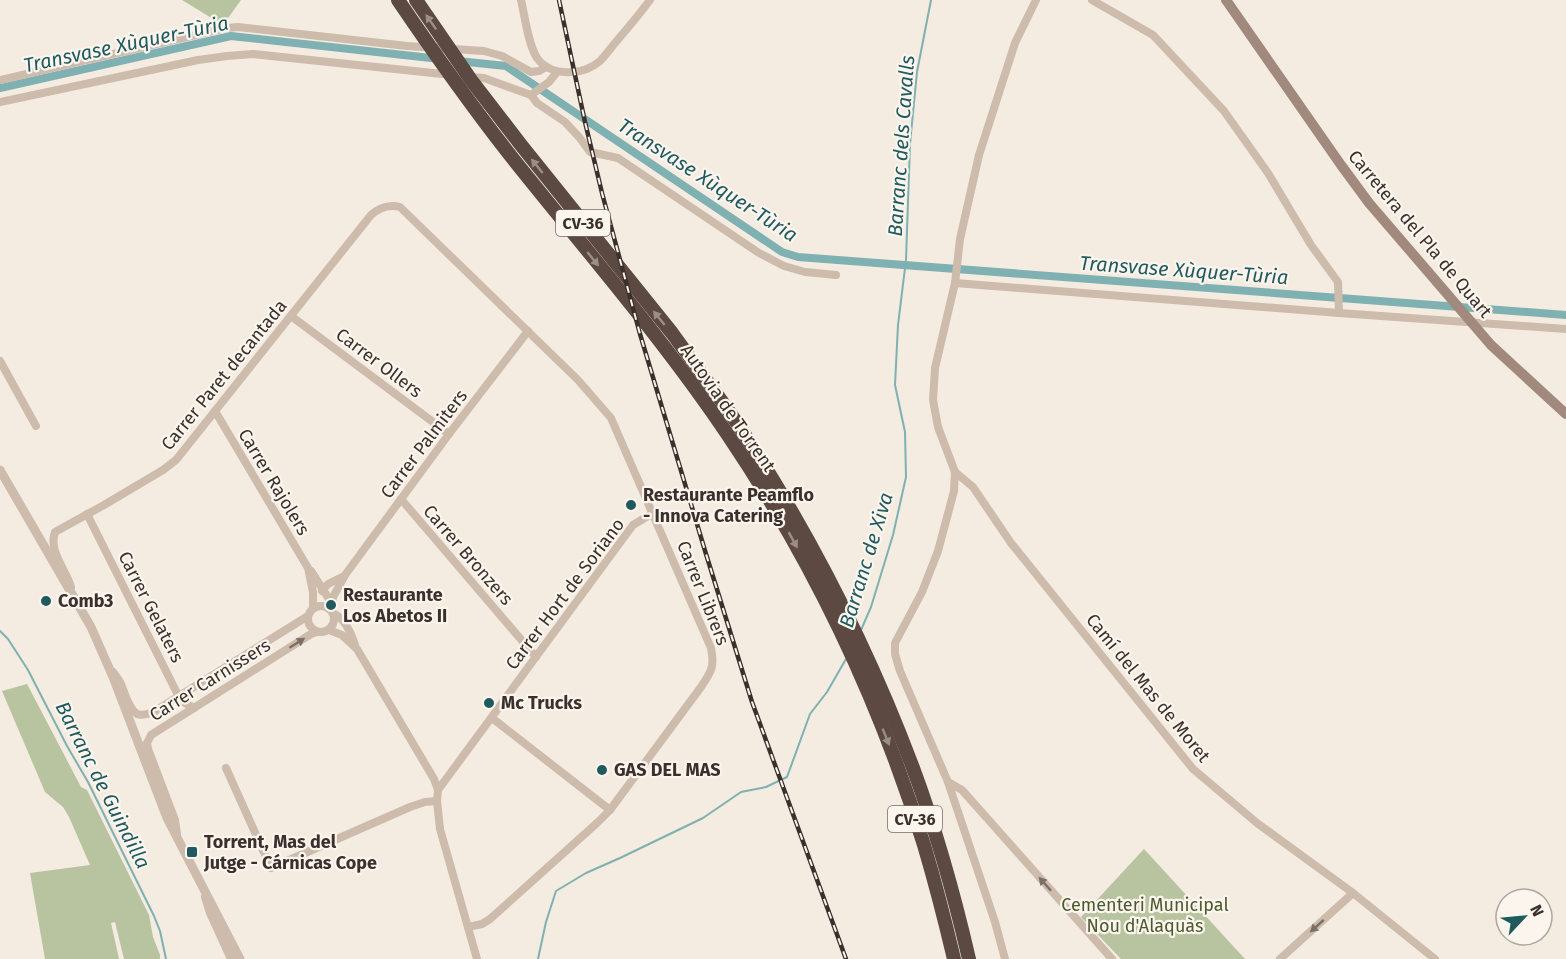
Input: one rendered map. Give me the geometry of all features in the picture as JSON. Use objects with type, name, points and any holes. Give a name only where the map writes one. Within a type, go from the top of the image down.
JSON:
[{"type":"highway","name":"Autovia de Torrent","points":[[398,0],[454,81],[515,161],[678,364],[728,435],[793,539],[831,611],[864,683],[900,773],[924,846],[944,919],[952,959]]},
{"type":"highway","name":"Autovia de Torrent","points":[[416,0],[471,80],[521,146],[672,333],[740,427],[804,531],[841,600],[914,769],[959,916],[969,959]]},
{"type":"highway","points":[[937,841],[964,916],[974,959]]},
{"type":"main road","name":"Carretera del Pla de Quart","points":[[1226,0],[1370,203],[1491,345],[1566,414]]},
{"type":"street","points":[[520,0],[537,57],[546,67],[557,72],[587,68],[599,62],[650,0]]},
{"type":"street","points":[[1005,959],[995,922],[948,782],[900,671],[895,654],[895,643],[922,592],[938,551],[954,491],[955,471],[938,428],[933,400],[935,368],[956,279],[960,239],[979,155],[1015,43],[1036,0]]},
{"type":"street","points":[[1092,0],[1153,35],[1224,111],[1268,173],[1311,245],[1338,282],[1339,313]]},
{"type":"street","points":[[0,80],[197,34],[238,27],[407,46],[484,51],[502,56],[531,72],[546,67]]},
{"type":"street","points":[[0,102],[198,60],[253,54],[484,78],[531,95],[537,104],[565,122],[590,152],[618,158],[759,253],[784,266],[805,272],[836,275]]},
{"type":"street","points":[[531,95],[549,82],[557,72]]},
{"type":"street","name":"Carrer Paret decantada","points":[[74,598],[68,577],[52,546],[55,532],[163,470],[176,460],[371,215],[378,209],[388,206]]},
{"type":"street","name":"Carrer Librers","points":[[388,206],[400,207],[410,215],[578,380],[611,418],[711,648],[713,659],[713,669],[701,687],[610,810],[490,919],[482,924],[468,927]]},
{"type":"street","points":[[956,279],[1339,313],[1470,320],[1566,329]]},
{"type":"street","name":"Carrer Ollers","points":[[291,316],[449,434]]},
{"type":"street","name":"Carrer Palmiters","points":[[331,610],[333,597],[345,575],[528,331]]},
{"type":"street","points":[[0,361],[36,426]]},
{"type":"street","name":"Carrer Rajolers","points":[[214,411],[329,599],[331,610],[341,617],[357,649],[434,779],[438,790]]},
{"type":"street","points":[[0,470],[91,627],[167,818],[240,959]]},
{"type":"street","name":"Camí del Mas de Moret","points":[[955,471],[973,487],[1011,543],[1193,769],[1257,823],[1353,893],[1435,959]]},
{"type":"street","name":"Carrer Bronzers","points":[[401,499],[536,657]]},
{"type":"street","name":"Carrer Hort de Soriano","points":[[438,790],[633,525],[653,513]]},
{"type":"street","name":"Carrer Gelaters","points":[[87,514],[178,696],[194,708]]},
{"type":"street","name":"Carrer Rajolers","points":[[308,568],[313,604]]},
{"type":"street","name":"Carrer Palmiters","points":[[313,604],[334,580],[345,575]]},
{"type":"street","points":[[316,577],[334,580]]},
{"type":"street","points":[[313,604],[331,610],[333,624],[328,630]]},
{"type":"street","name":"Carrer Carnissers","points":[[108,665],[138,714],[152,713],[308,616],[313,604]]},
{"type":"street","points":[[308,616],[309,626],[317,632]]},
{"type":"street","name":"Carrer Rajolers","points":[[328,630],[342,635],[357,649]]},
{"type":"street","name":"Carrer Carnissers","points":[[177,838],[175,820],[148,749],[147,743],[151,735],[311,634],[328,630]]},
{"type":"street","points":[[492,718],[610,810]]},
{"type":"street","points":[[226,768],[271,868],[410,807],[437,801]]},
{"type":"street","points":[[948,782],[962,790],[1112,959]]},
{"type":"street","points":[[438,790],[440,829],[477,959]]},
{"type":"street","points":[[200,881],[210,913],[231,959]]},
{"type":"street","points":[[1280,959],[1353,893]]},
{"type":"green space","points":[[182,0],[241,0],[223,25]]},
{"type":"green space","points":[[27,684],[81,787],[87,790],[149,915],[160,959],[124,959],[115,922],[111,923],[119,959],[45,959],[30,873],[90,865],[63,807],[45,792],[2,691]]},
{"type":"green space","name":"Cementeri Municipal Nou d'Alaquàs","points":[[1144,849],[1245,959],[1121,959],[1081,917]]},
{"type":"waterway","name":"Barranc de Xiva","points":[[861,630],[871,607],[893,535],[906,477],[905,432],[895,385],[898,325],[906,260],[910,144],[917,72],[931,0]]},
{"type":"waterway","name":"Transvase Xùquer-Tùria","points":[[0,88],[231,36],[440,59]]},
{"type":"waterway","name":"Transvase Xùquer-Tùria","points":[[458,61],[506,66],[782,252],[798,257],[1566,315]]},
{"type":"waterway","name":"Barranc de Guindilla","points":[[0,631],[8,639],[28,670],[88,782],[154,916],[166,959]]},
{"type":"waterway","name":"Barranc de Xiva","points":[[538,959],[556,891],[586,873],[703,818],[741,792],[766,787],[787,777],[810,714],[827,692],[846,659]]},
{"type":"railway","points":[[559,0],[602,193],[640,334],[752,702],[846,959]]},
{"type":"place","name":"Restaurante Peamflo - Innova Catering","points":[[631,505]]},
{"type":"place","name":"Comb3","points":[[46,601]]},
{"type":"place","name":"Restaurante Los Abetos II","points":[[331,605]]},
{"type":"place","name":"Mc Trucks","points":[[489,703]]},
{"type":"place","name":"GAS DEL MAS","points":[[602,770]]},
{"type":"place","name":"Torrent, Mas del Jutge - Cárnicas Cope","points":[[192,852]]},
{"type":"water label","name":"Barranc dels Cavalls","points":[[901,146]]}]
